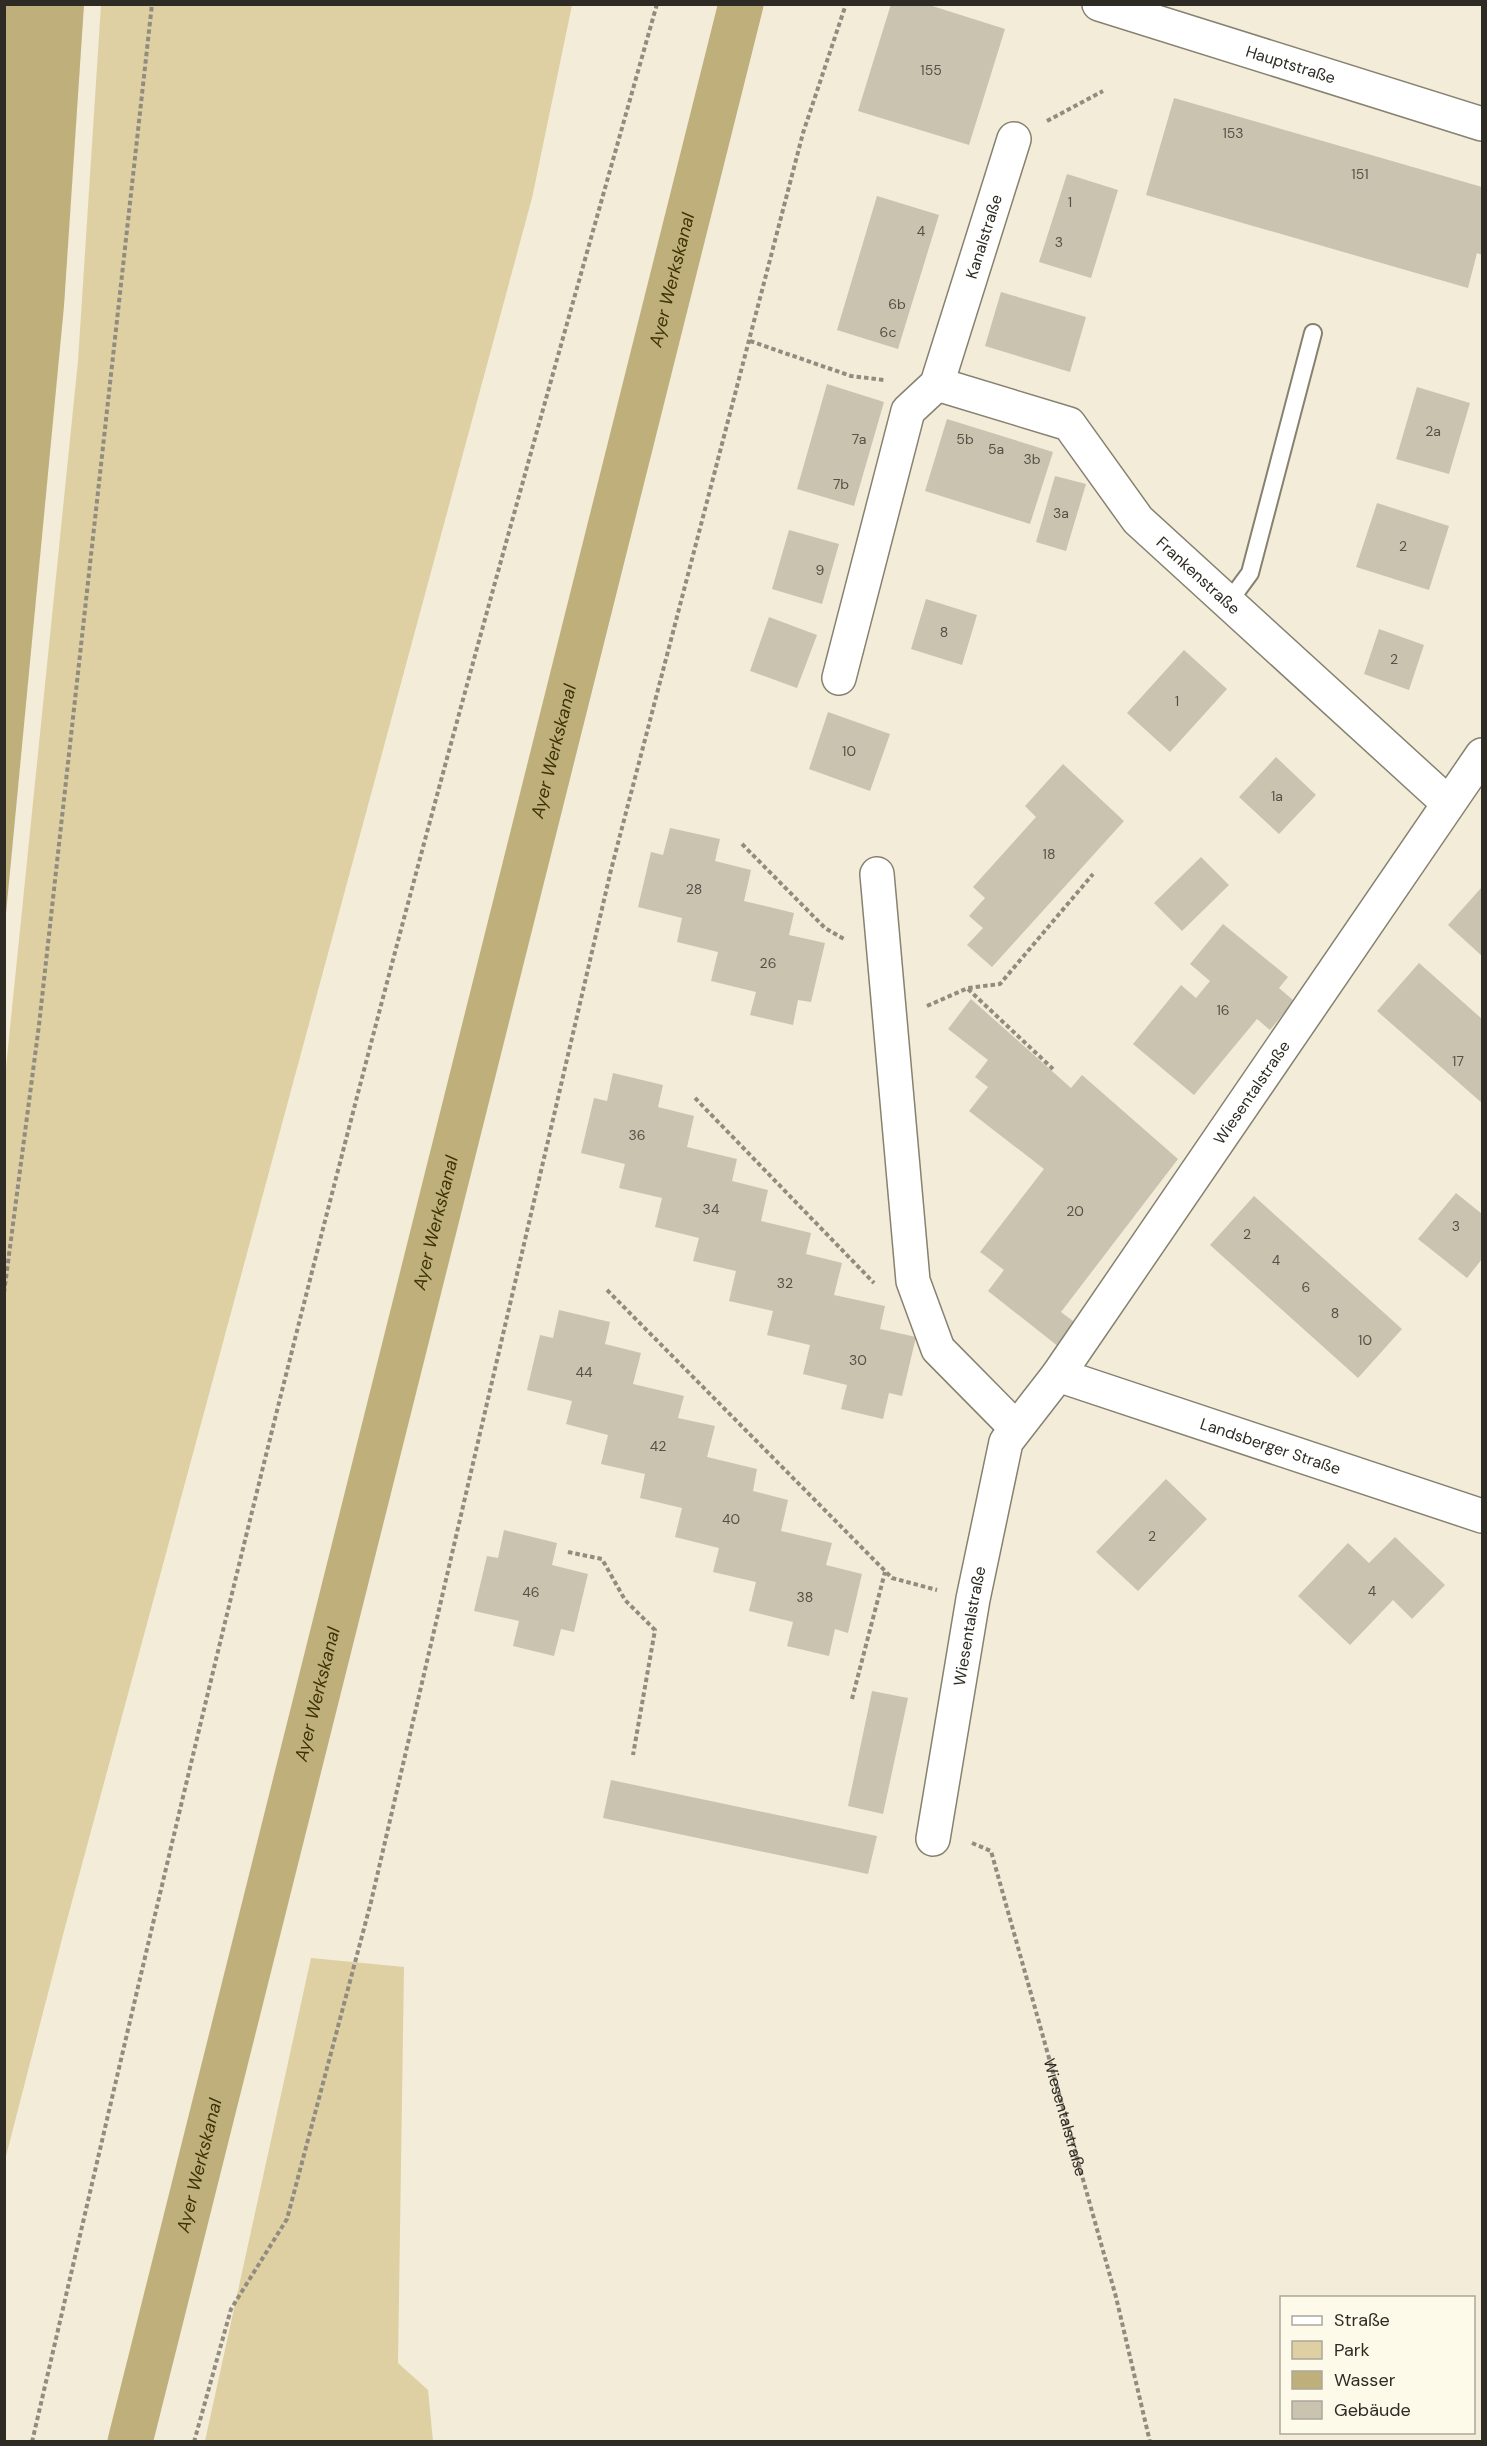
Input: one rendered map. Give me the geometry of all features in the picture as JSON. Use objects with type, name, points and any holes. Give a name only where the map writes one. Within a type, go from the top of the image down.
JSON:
[{"type":"street","name":"Hauptstraße","points":[[1099,4],[1163,14],[1482,124]]},
{"type":"street","name":"Kanalstraße","points":[[937,384],[1014,139]]},
{"type":"street","name":"Frankenstraße","points":[[937,384],[1069,424],[1138,520],[1448,803]]},
{"type":"street","points":[[840,678],[908,411],[937,384]]},
{"type":"street","name":"Wiesentalstraße","points":[[934,1834],[973,1599],[1006,1442],[1058,1375],[1482,755]]},
{"type":"street","points":[[877,874],[914,1281],[938,1349],[1016,1428]]},
{"type":"street","name":"Landsberger Straße","points":[[1058,1375],[1482,1516]]},
{"type":"lane","points":[[1227,603],[1250,573],[1313,333]]},
{"type":"path","points":[[4,1293],[39,1025],[152,4]]},
{"type":"path","points":[[32,2442],[174,1834],[342,1154],[496,573],[657,4]]},
{"type":"path","points":[[194,2442],[231,2309],[287,2219],[371,1902],[611,870],[803,133],[846,4]]},
{"type":"path","points":[[1014,139],[1103,91]]},
{"type":"path","points":[[750,340],[851,376],[937,384]]},
{"type":"path","points":[[742,844],[825,928],[885,962]]},
{"type":"path","points":[[890,1022],[968,988],[1000,984],[1093,874]]},
{"type":"path","points":[[968,988],[1053,1069]]},
{"type":"path","points":[[695,1098],[881,1291]]},
{"type":"path","points":[[607,1290],[892,1578],[973,1599]]},
{"type":"path","points":[[568,1551],[602,1559],[625,1600],[655,1630],[633,1755]]},
{"type":"path","points":[[852,1699],[885,1571]]},
{"type":"path","name":"Wiesentalstraße","points":[[934,1834],[991,1851],[1116,2297],[1150,2442]]},
{"type":"green space","points":[[101,5],[572,5],[532,198],[64,1931],[5,2160],[4,1087],[78,361]]},
{"type":"green space","points":[[311,1958],[404,1967],[398,2363],[428,2390],[433,2441],[205,2441]]},
{"type":"water","points":[[5,4],[84,5],[64,306],[5,924]]},
{"type":"building","points":[[891,4],[926,4],[1005,29],[969,145],[858,111]]},
{"type":"building","points":[[1174,98],[1482,187],[1482,255],[1477,253],[1468,288],[1146,195]]},
{"type":"building","points":[[1067,174],[1118,190],[1091,278],[1039,262]]},
{"type":"building","points":[[877,196],[939,215],[898,349],[837,330]]},
{"type":"building","points":[[1001,292],[1086,317],[1070,372],[985,346]]},
{"type":"building","points":[[827,384],[884,402],[854,506],[797,489]]},
{"type":"building","points":[[1417,387],[1470,403],[1449,474],[1396,459]]},
{"type":"building","points":[[947,419],[1053,452],[1030,524],[925,491]]},
{"type":"building","points":[[1055,476],[1086,484],[1066,551],[1036,542]]},
{"type":"building","points":[[1377,503],[1449,526],[1429,590],[1356,567]]},
{"type":"building","points":[[789,530],[839,544],[822,604],[772,589]]},
{"type":"building","points":[[926,599],[977,615],[962,665],[911,649]]},
{"type":"building","points":[[769,617],[817,635],[797,688],[750,671]]},
{"type":"building","points":[[1379,629],[1424,645],[1409,690],[1364,674]]},
{"type":"building","points":[[1184,650],[1227,689],[1170,752],[1127,713]]},
{"type":"building","points":[[828,712],[890,734],[870,791],[809,769]]},
{"type":"building","points":[[1276,757],[1316,795],[1279,834],[1239,797]]},
{"type":"building","points":[[1063,764],[1124,821],[992,967],[967,945],[983,928],[969,916],[985,898],[973,887],[1036,817],[1025,806]]},
{"type":"building","points":[[670,828],[720,839],[715,861],[751,870],[744,901],[794,913],[789,935],[825,943],[811,1002],[798,1000],[793,1025],[750,1015],[756,992],[711,981],[718,952],[677,942],[682,918],[638,907],[651,852],[663,855]]},
{"type":"building","points":[[1201,857],[1229,885],[1182,931],[1154,903]]},
{"type":"building","points":[[1482,887],[1482,956],[1448,925]]},
{"type":"building","points":[[1223,924],[1288,977],[1279,988],[1294,1001],[1270,1030],[1257,1019],[1194,1095],[1133,1044],[1181,985],[1196,998],[1210,981],[1190,964]]},
{"type":"building","points":[[1419,963],[1482,1019],[1482,1103],[1377,1011]]},
{"type":"building","points":[[971,999],[1071,1088],[1082,1075],[1178,1159],[1061,1312],[1077,1324],[1059,1347],[988,1291],[1004,1270],[980,1252],[1044,1169],[969,1111],[988,1087],[975,1077],[988,1060],[948,1029]]},
{"type":"building","points":[[613,1073],[663,1085],[658,1107],[694,1116],[687,1147],[737,1159],[732,1181],[768,1190],[761,1221],[811,1233],[806,1254],[842,1263],[834,1295],[885,1306],[880,1329],[916,1337],[902,1396],[889,1393],[883,1419],[841,1409],[847,1385],[803,1374],[810,1345],[767,1335],[773,1311],[729,1301],[736,1271],[693,1261],[699,1238],[655,1227],[662,1198],[619,1188],[625,1164],[581,1153],[594,1098],[607,1101]]},
{"type":"building","points":[[1456,1193],[1482,1214],[1482,1259],[1467,1278],[1418,1239]]},
{"type":"building","points":[[1254,1196],[1402,1329],[1358,1378],[1210,1245]]},
{"type":"building","points":[[559,1310],[610,1322],[605,1344],[641,1353],[633,1384],[684,1396],[678,1418],[715,1426],[707,1457],[757,1469],[753,1491],[788,1500],[781,1531],[832,1543],[826,1565],[862,1574],[848,1633],[835,1629],[829,1656],[787,1646],[793,1622],[749,1611],[756,1582],[713,1572],[719,1548],[675,1537],[682,1508],[640,1498],[645,1474],[601,1464],[608,1435],[566,1424],[572,1401],[527,1390],[540,1335],[553,1338]]},
{"type":"building","points":[[1166,1479],[1207,1519],[1138,1591],[1096,1552]]},
{"type":"building","points":[[504,1530],[557,1543],[552,1565],[588,1574],[574,1632],[561,1629],[554,1656],[513,1646],[519,1621],[474,1611],[487,1556],[498,1558]]},
{"type":"building","points":[[1395,1537],[1445,1585],[1412,1619],[1393,1600],[1350,1645],[1298,1596],[1348,1543],[1369,1563]]},
{"type":"building","points":[[872,1691],[908,1698],[883,1814],[848,1806]]},
{"type":"building","points":[[611,1780],[877,1836],[868,1874],[603,1818]]},
{"type":"waterway","name":"Ayer Werkskanal","points":[[130,2442],[741,4]]}]
